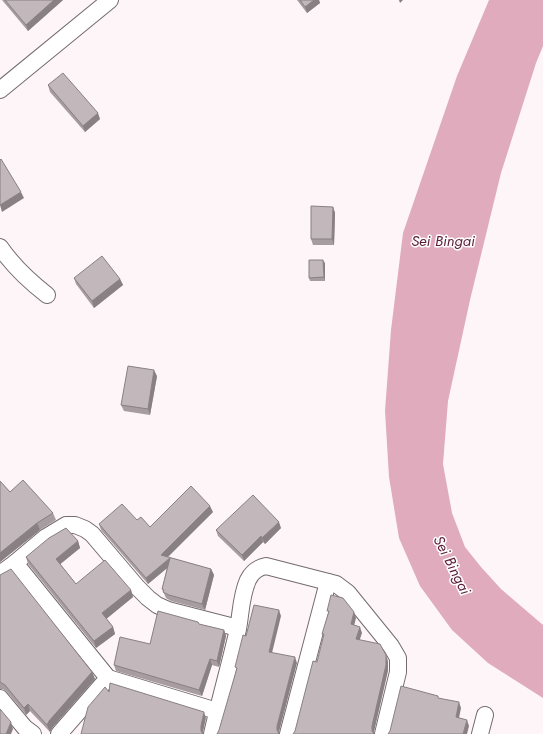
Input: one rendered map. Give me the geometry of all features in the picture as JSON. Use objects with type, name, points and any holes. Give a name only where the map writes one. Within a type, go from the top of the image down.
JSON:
[{"type":"street","points":[[0,90],[110,0]]},
{"type":"street","points":[[0,247],[30,282],[47,295]]},
{"type":"street","points":[[0,574],[46,537],[66,525],[75,525],[92,534],[137,587],[157,605],[168,610],[238,628]]},
{"type":"street","points":[[15,563],[108,678],[217,711]]},
{"type":"street","points":[[212,734],[238,628],[243,596],[247,582],[258,568],[266,566],[336,584],[348,593],[397,654],[399,664],[398,672],[383,734]]},
{"type":"street","points":[[288,734],[328,582]]},
{"type":"street","points":[[59,734],[108,678]]},
{"type":"street","points":[[0,698],[25,728],[33,734]]},
{"type":"street","points":[[480,734],[485,715]]},
{"type":"water","name":"Sei Bingai","points":[[489,0],[543,0],[543,46],[536,63],[501,173],[470,300],[448,401],[443,464],[452,513],[465,547],[501,589],[543,625],[543,698],[488,663],[452,630],[420,586],[399,538],[389,477],[385,411],[391,330],[403,233],[457,76]]},
{"type":"building","points":[[5,0],[54,0],[26,25]]},
{"type":"building","points":[[300,0],[314,0],[305,7]]},
{"type":"building","points":[[63,73],[98,113],[83,126],[48,85]]},
{"type":"building","points":[[1,159],[21,192],[0,205],[0,160]]},
{"type":"building","points":[[311,206],[333,207],[332,239],[311,239]]},
{"type":"building","points":[[102,256],[120,279],[92,301],[74,278]]},
{"type":"building","points":[[309,260],[323,260],[324,277],[309,278]]},
{"type":"building","points":[[128,366],[154,370],[148,409],[121,405]]},
{"type":"building","points":[[23,480],[53,513],[37,523],[0,553],[0,481],[10,492]]},
{"type":"building","points":[[191,486],[210,506],[161,555],[211,569],[202,604],[163,592],[164,590],[162,589],[170,558],[146,578],[99,524],[122,504],[137,520],[141,517],[150,527]]},
{"type":"building","points":[[253,495],[279,522],[262,538],[261,536],[242,555],[216,530]]},
{"type":"building","points":[[66,528],[78,541],[56,559],[76,584],[105,560],[131,590],[102,613],[113,627],[94,641],[26,557],[49,538]]},
{"type":"building","points":[[11,569],[92,672],[47,725],[28,704],[24,708],[5,685],[0,682],[0,575]]},
{"type":"building","points":[[331,595],[343,598],[354,612],[351,624],[360,627],[356,639],[380,644],[386,655],[386,665],[372,726],[372,731],[374,734],[293,734],[313,661],[317,662],[324,634],[322,634],[329,611],[327,611]]},
{"type":"building","points":[[254,605],[279,610],[269,652],[295,657],[277,726],[279,734],[217,734],[237,668],[235,667],[243,635],[246,636]]},
{"type":"building","points":[[158,611],[224,630],[217,661],[210,659],[199,690],[114,665],[120,637],[150,644]]},
{"type":"building","points":[[110,683],[204,712],[201,726],[201,731],[203,734],[81,734],[88,707],[105,687],[109,692]]},
{"type":"building","points":[[401,686],[438,696],[438,698],[459,702],[456,717],[467,720],[463,734],[388,734]]},
{"type":"building","points":[[0,709],[11,722],[6,734],[0,734]]}]
